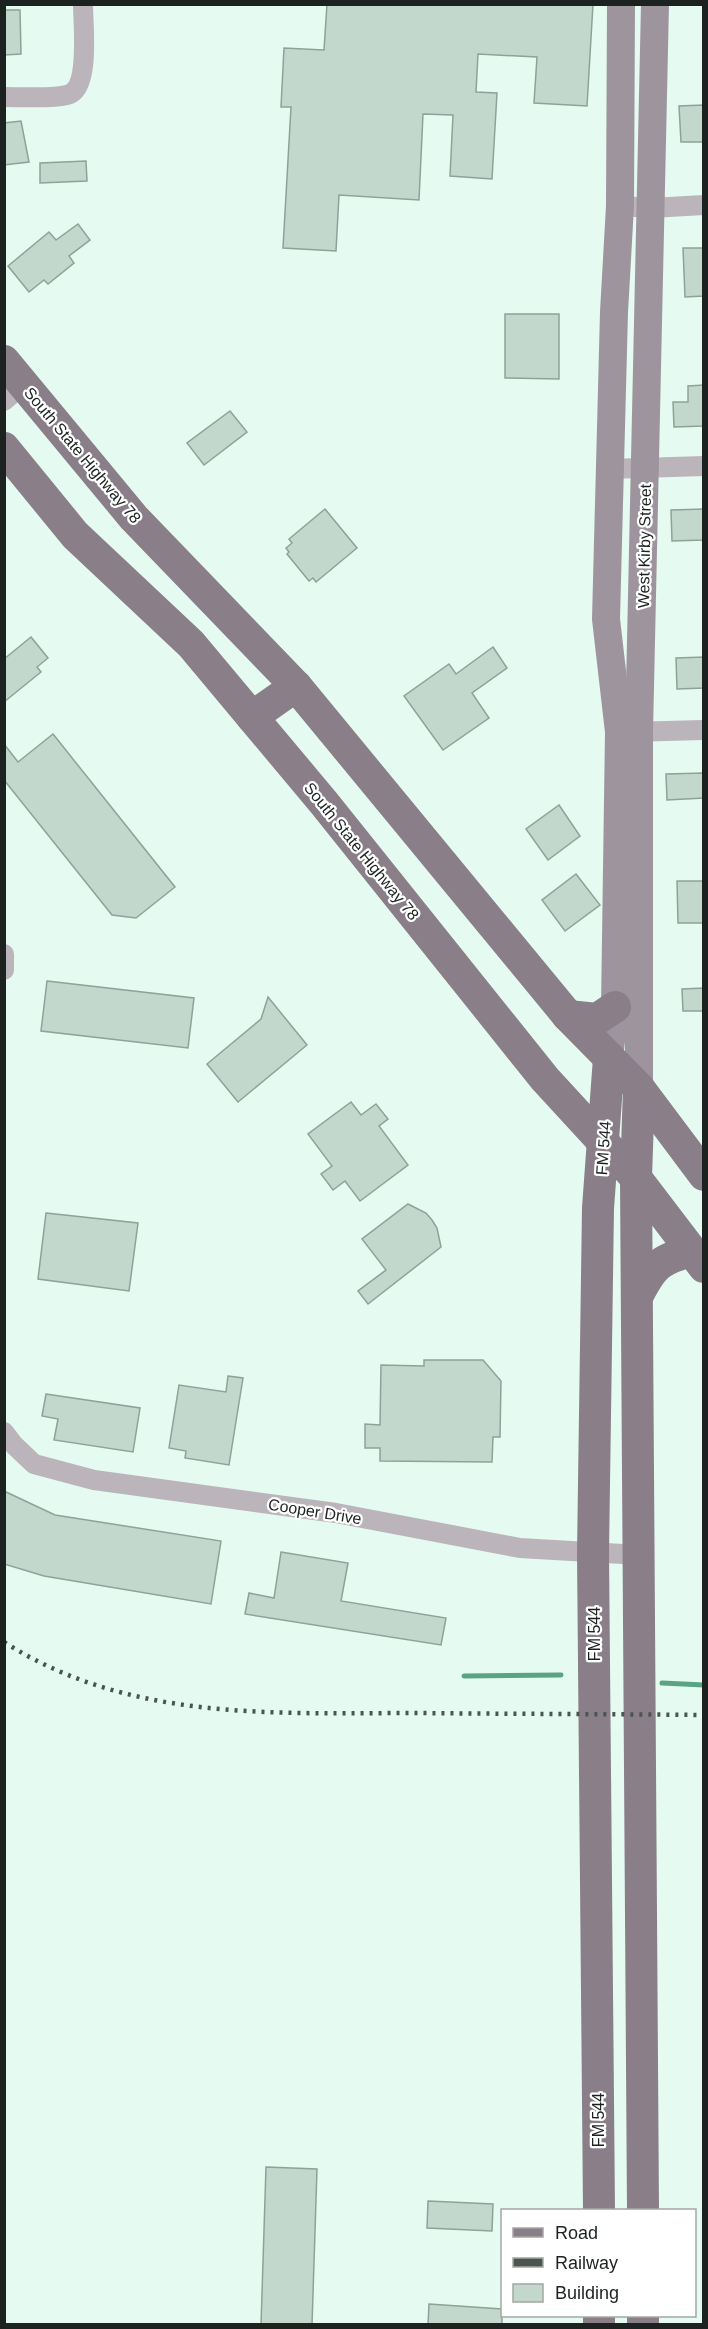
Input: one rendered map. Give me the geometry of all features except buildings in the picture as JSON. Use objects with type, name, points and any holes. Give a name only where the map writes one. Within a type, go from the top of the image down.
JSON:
[{"type":"main road","name":"West Kirby Street","points":[[621,4],[621,206],[614,312],[606,620],[629,732],[639,1088]]},
{"type":"main road","name":"West Kirby Street","points":[[609,1058],[615,1007],[645,467],[655,4]]},
{"type":"main road","name":"South State Highway 78","points":[[11,382],[134,518],[296,686],[568,1016],[639,1088],[704,1175]]},
{"type":"main road","name":"South State Highway 78","points":[[4,448],[75,535],[192,644],[324,803],[545,1079],[636,1178],[698,1259]]},
{"type":"main road","points":[[252,717],[296,686]]},
{"type":"main road","points":[[568,1016],[597,1019],[615,1007]]},
{"type":"main road","name":"FM 544","points":[[598,2209],[593,1553],[598,1208],[609,1058]]},
{"type":"main road","name":"FM 544","points":[[639,1088],[636,1178],[643,2209]]},
{"type":"main road","points":[[637,1297],[654,1267],[671,1256],[698,1259]]},
{"type":"main road","points":[[597,1974],[642,1974]]},
{"type":"street","points":[[4,97],[60,96],[71,94],[79,85],[84,73],[83,4]]},
{"type":"street","points":[[621,206],[651,208],[704,205]]},
{"type":"street","points":[[609,469],[704,466]]},
{"type":"street","points":[[629,732],[704,730]]},
{"type":"street","points":[[4,954],[4,970]]},
{"type":"street","name":"Cooper Drive","points":[[4,1432],[34,1464],[94,1480],[336,1513],[520,1548],[640,1555]]},
{"type":"waterway","points":[[464,1676],[561,1675]]},
{"type":"waterway","points":[[662,1683],[704,1685]]},
{"type":"railway","points":[[4,1642],[52,1668],[101,1687],[152,1700],[205,1708],[311,1713],[704,1715]]}]
